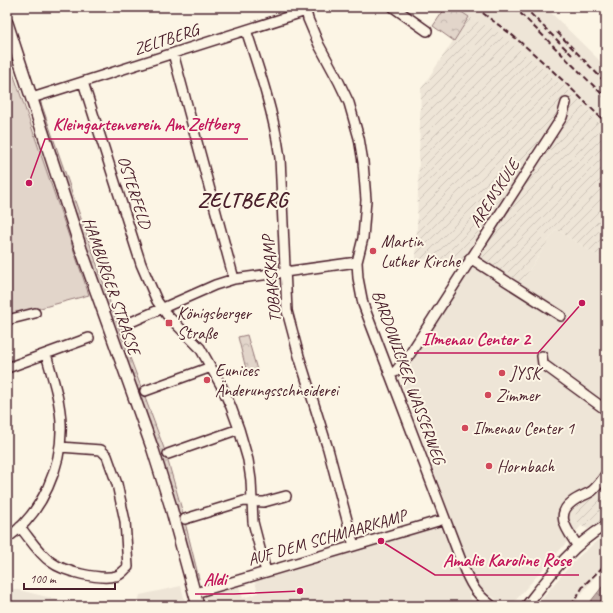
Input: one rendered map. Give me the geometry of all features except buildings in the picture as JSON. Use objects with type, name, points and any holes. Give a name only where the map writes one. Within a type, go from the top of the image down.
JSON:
[{"type":"main road","name":"HAMBURGER STRASSE","points":[[7,23],[81,250],[153,450],[170,504],[185,560]]},
{"type":"main road","points":[[185,560],[198,606]]},
{"type":"main road","points":[[185,560],[188,594],[191,606]]},
{"type":"street","points":[[393,7],[427,31]]},
{"type":"street","name":"ZELTBERG","points":[[32,98],[246,30],[306,9]]},
{"type":"street","name":"BARDOWICKER WASSERWEG","points":[[306,9],[319,45],[349,103],[359,138],[363,161],[366,200],[362,238],[357,262],[358,278],[363,304],[471,583],[478,595],[492,606]]},
{"type":"street","name":"TOBAKSKAMP","points":[[246,30],[267,94],[278,139],[286,305],[296,345],[328,450],[354,546]]},
{"type":"street","points":[[173,53],[234,279]]},
{"type":"street","name":"OSTERFELD","points":[[83,82],[142,266],[162,309]]},
{"type":"street","name":"ARENSKULE","points":[[389,373],[395,372],[410,354],[562,116],[566,103]]},
{"type":"street","points":[[470,258],[561,316]]},
{"type":"street","points":[[130,339],[127,331],[129,323],[234,279],[357,262]]},
{"type":"street","points":[[162,309],[200,348],[224,392],[239,429],[250,470],[251,502],[255,534],[266,572]]},
{"type":"street","points":[[7,320],[35,313]]},
{"type":"street","points":[[7,368],[89,338]]},
{"type":"street","points":[[7,538],[20,528],[41,501],[54,472],[60,446],[61,424],[59,408],[46,354]]},
{"type":"street","points":[[542,356],[542,364],[606,410]]},
{"type":"street","points":[[145,391],[211,366]]},
{"type":"street","points":[[168,454],[239,429]]},
{"type":"street","points":[[20,528],[51,562],[69,571],[104,577],[117,576],[128,567],[125,521],[117,484],[107,456],[101,450],[60,446]]},
{"type":"street","points":[[577,545],[564,525],[564,511],[571,502],[596,488],[606,474]]},
{"type":"street","points":[[185,519],[244,501],[264,502],[286,496]]},
{"type":"street","name":"AUF DEM SCHMAARKAMP","points":[[195,593],[445,519]]},
{"type":"street","points":[[526,606],[560,562],[577,545],[606,524]]},
{"type":"shaded area","points":[[454,7],[545,7],[597,58],[606,69],[606,130],[573,94],[495,31]]},
{"type":"shaded area","points":[[469,17],[495,30],[573,94],[606,130],[606,261],[556,229],[515,292],[466,261],[416,259],[421,89]]},
{"type":"shaded area","points":[[556,229],[606,261],[606,485],[574,520],[581,526],[514,602],[509,604],[501,603],[482,589],[475,581],[395,364],[466,261],[515,292]]},
{"type":"shaded area","points":[[606,485],[606,518],[588,529],[581,526],[574,520],[577,510]]},
{"type":"shaded area","points":[[440,525],[474,606],[204,606],[200,594],[238,584],[243,598],[258,593],[254,578]]},
{"type":"shaded area","points":[[606,533],[606,563],[572,606],[537,606],[552,586],[577,558]]},
{"type":"shaded area","points":[[181,586],[186,606],[137,606],[140,595]]},
{"type":"shaded area","points":[[7,587],[10,588],[85,606],[7,606]]},
{"type":"green space","points":[[446,7],[454,7],[469,17],[454,41],[433,26]]},
{"type":"green space","points":[[12,70],[89,295],[7,317],[7,71]]},
{"type":"green space","points":[[40,100],[120,331],[165,451],[182,510],[199,579],[195,579],[178,511],[164,465],[99,287],[38,103]]},
{"type":"green space","points":[[247,335],[257,370],[247,373],[238,337]]},
{"type":"water","points":[[606,582],[606,606],[587,606]]},
{"type":"railway","points":[[476,7],[542,61],[606,123]]},
{"type":"railway","points":[[514,7],[606,98]]},
{"type":"railway","points":[[524,7],[572,55]]},
{"type":"railway","points":[[557,32],[606,83]]},
{"type":"railway","points":[[571,606],[584,585],[606,564]]},
{"type":"place","name":"Kleingartenverein Am Zeltberg","points":[[29,183]]},
{"type":"place","name":"Martin Luther Kirche","points":[[373,251]]},
{"type":"place","name":"Ilmenau Center 2","points":[[582,303]]},
{"type":"place","name":"Königsberger Straße","points":[[169,323]]},
{"type":"place","name":"JYSK","points":[[502,373]]},
{"type":"place","name":"Eunices Änderungsschneiderei","points":[[207,380]]},
{"type":"place","name":"Zimmer","points":[[488,395]]},
{"type":"place","name":"Ilmenau Center 1","points":[[465,428]]},
{"type":"place","name":"Hornbach","points":[[489,466]]},
{"type":"place","name":"Amalie Karoline Rose","points":[[381,541]]},
{"type":"place","name":"Aldi","points":[[300,591]]},
{"type":"district","name":"ZELTBERG","points":[[243,200]]}]
